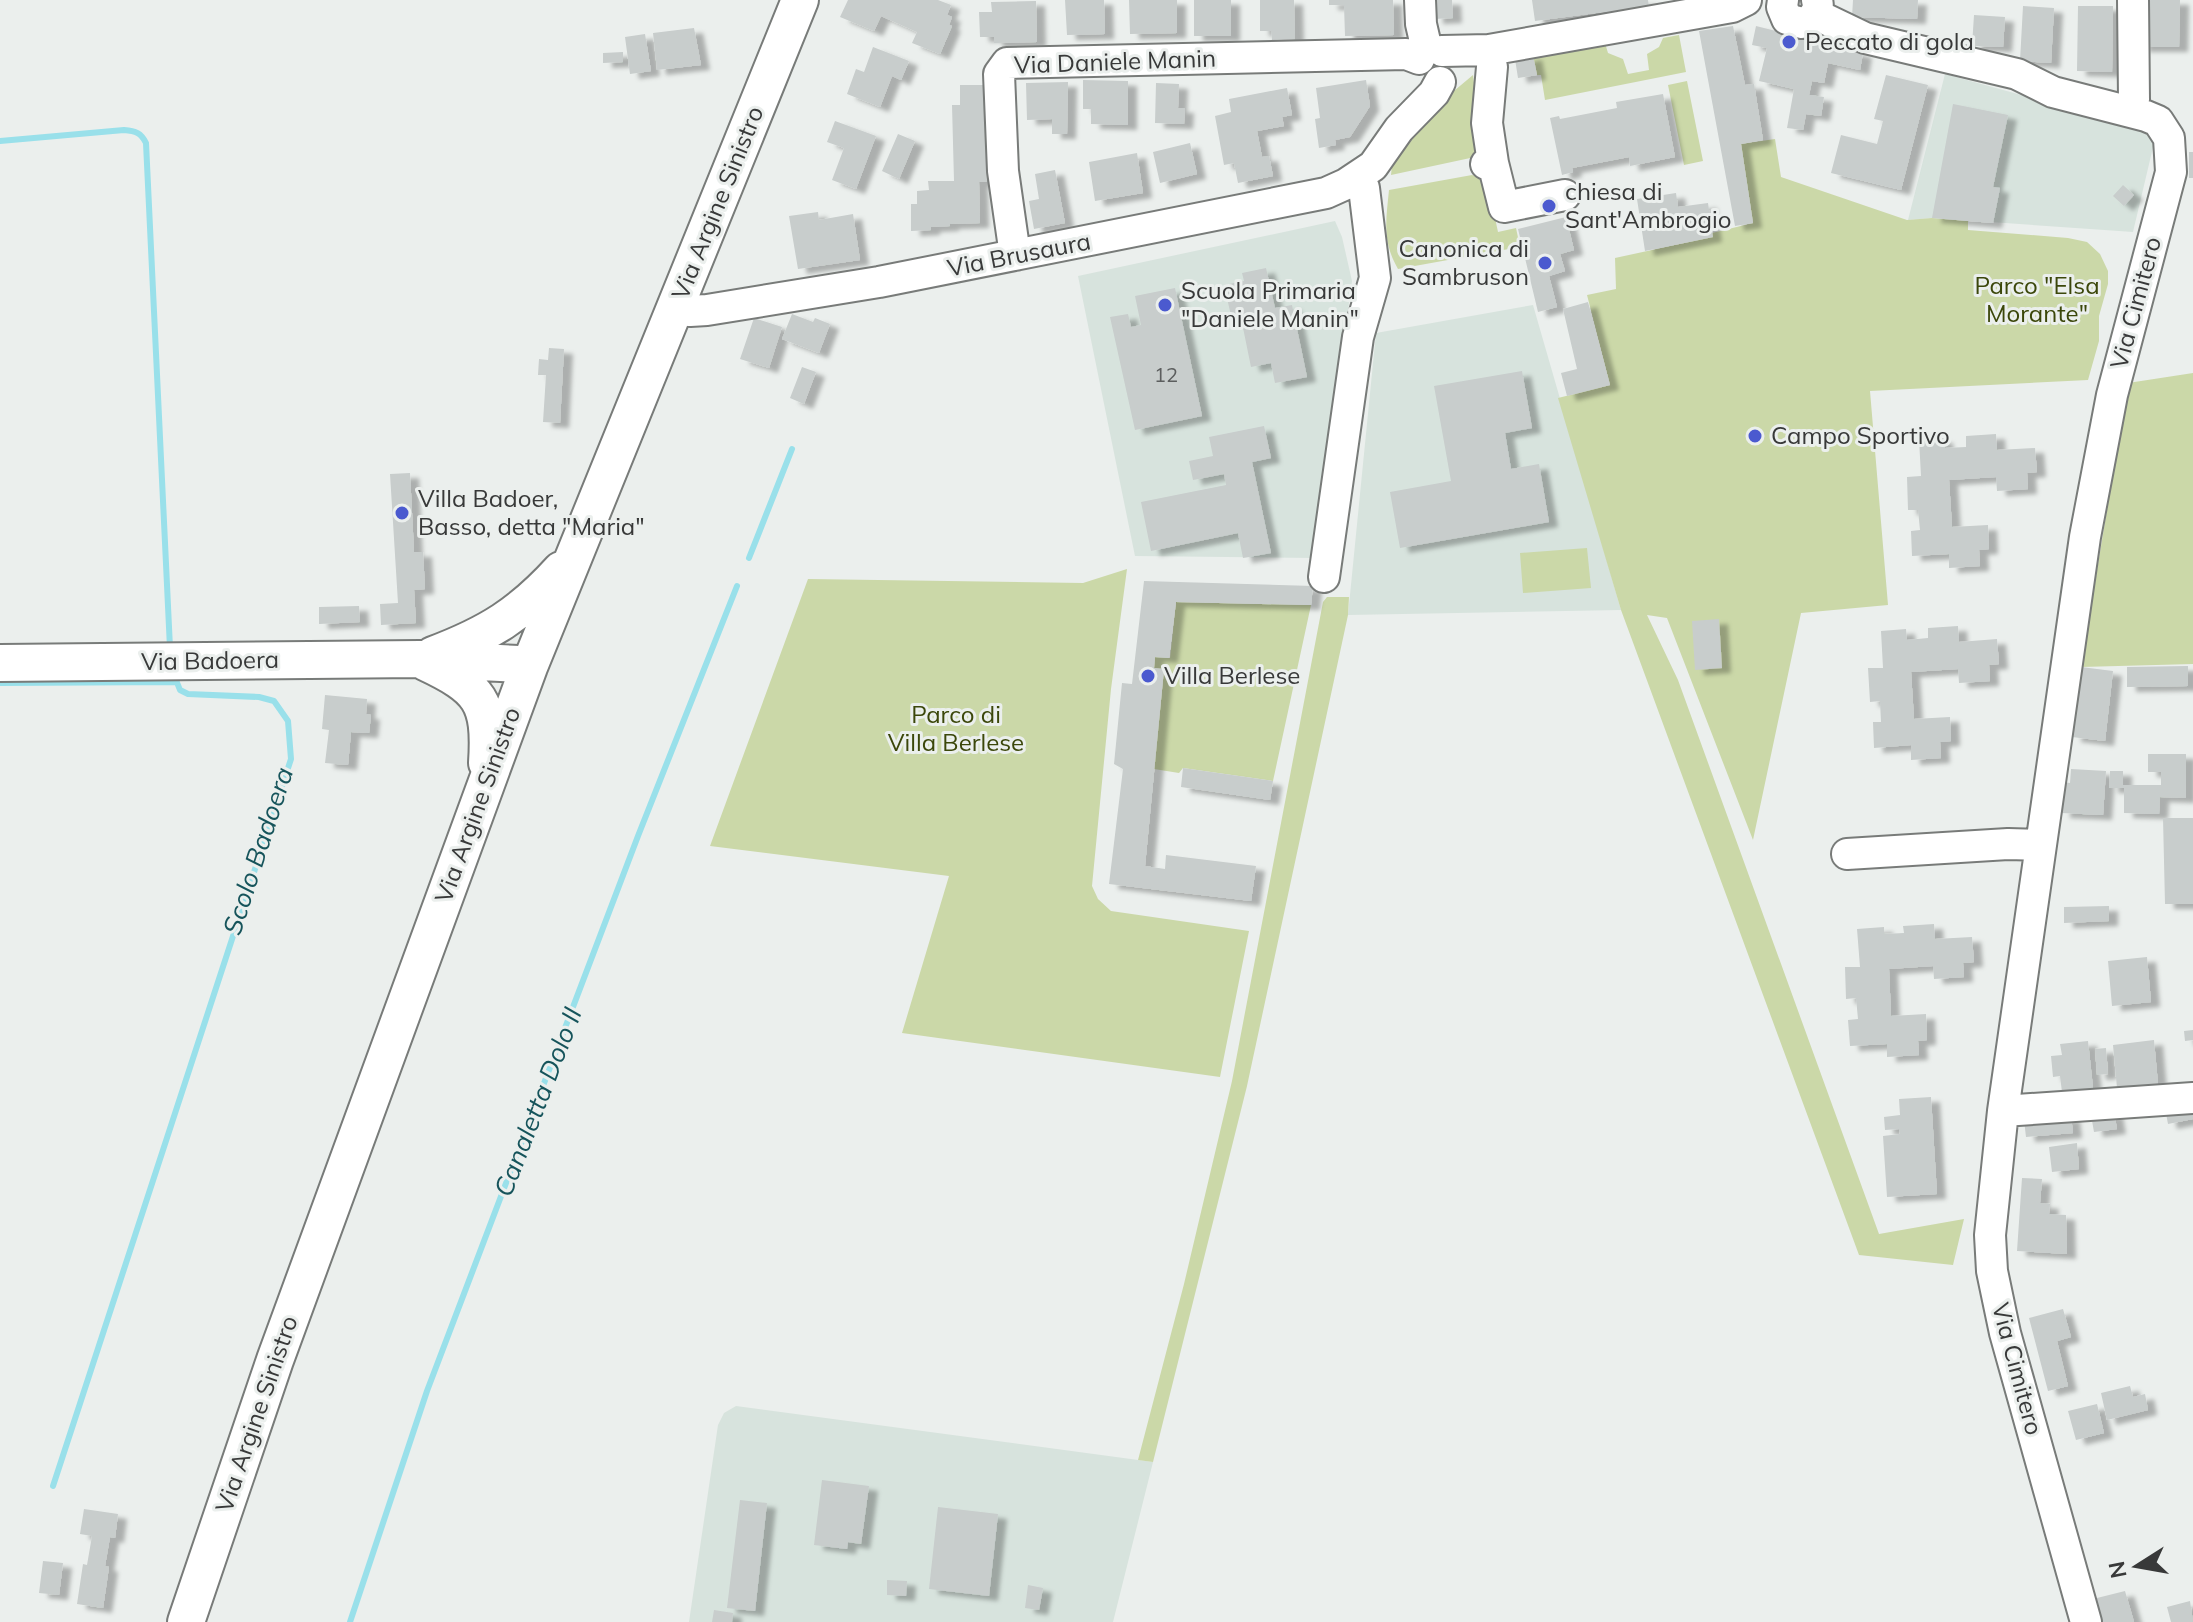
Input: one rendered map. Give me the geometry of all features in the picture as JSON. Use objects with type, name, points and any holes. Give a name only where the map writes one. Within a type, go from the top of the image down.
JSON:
[{"type":"main road","name":"Via Argine Sinistro","points":[[186,1622],[275,1360],[529,667],[800,0]]},
{"type":"main road","name":"Via Badoera","points":[[420,659],[483,634],[515,615],[576,553]]},
{"type":"main road","name":"Via Badoera","points":[[420,659],[452,675],[475,692],[482,704],[489,732],[486,784]]},
{"type":"main road","name":"Via Badoera","points":[[0,663],[420,659],[529,667]]},
{"type":"street","points":[[1420,0],[1421,24],[1432,64],[1461,70],[1490,59],[1739,4],[1746,13],[1802,9]]},
{"type":"street","points":[[2132,111],[2133,0]]},
{"type":"street","name":"Via Cimitero","points":[[1802,9],[1865,38],[2017,74],[2053,92],[2132,111],[2158,121],[2165,129],[2171,147],[2171,172],[2106,421],[2085,537],[2003,1111],[1990,1235],[1992,1271],[2005,1333],[2086,1622]]},
{"type":"street","name":"Via Daniele Manin","points":[[1015,255],[1003,171],[999,74],[1007,63],[1406,54],[1432,64]]},
{"type":"street","points":[[1490,59],[1487,123],[1490,164],[1504,207],[1565,195]]},
{"type":"street","name":"Via Brusaura","points":[[676,307],[690,311],[707,310],[879,282],[1299,200],[1336,190],[1358,177],[1381,156],[1399,129],[1432,64]]},
{"type":"street","points":[[1324,577],[1358,337],[1375,278],[1364,188],[1358,177]]},
{"type":"street","points":[[1847,854],[2008,844],[2041,845]]},
{"type":"street","points":[[2003,1111],[2193,1098]]},
{"type":"shaded area","points":[[1945,74],[2145,129],[2154,143],[2133,232],[1932,218],[1908,220]]},
{"type":"shaded area","points":[[1335,221],[1352,281],[1314,558],[1135,556],[1078,276]]},
{"type":"shaded area","points":[[1533,305],[1621,610],[1348,615],[1376,333]]},
{"type":"shaded area","points":[[736,1406],[1153,1462],[1113,1622],[689,1622],[718,1425],[724,1413]]},
{"type":"green space","points":[[1679,35],[1686,72],[1545,100],[1541,75],[1537,75],[1533,57],[1605,43],[1608,53],[1623,59],[1628,74],[1649,70],[1647,54],[1659,47],[1663,38]]},
{"type":"green space","points":[[1473,75],[1482,142],[1475,157],[1391,175],[1392,165],[1442,101]]},
{"type":"green space","points":[[1687,81],[1703,161],[1684,165],[1668,85]]},
{"type":"green space","name":"Parco \"Elsa Morante\"","points":[[1775,139],[1781,177],[1907,220],[1932,218],[1968,221],[1968,230],[2087,242],[2100,254],[2108,271],[2108,284],[2099,316],[2099,341],[2088,380],[1870,391],[1888,605],[1801,613],[1753,840],[1667,618],[1647,615],[1678,680],[1879,1234],[1964,1219],[1953,1265],[1859,1255],[1621,610],[1558,398],[1610,385],[1587,295],[1616,289],[1615,258],[1712,237],[1712,233],[1753,223],[1741,144]]},
{"type":"green space","points":[[1472,175],[1487,180],[1498,232],[1516,228],[1520,247],[1398,269],[1387,240],[1389,190]]},
{"type":"green space","points":[[2193,373],[2193,664],[2081,667],[2128,383]]},
{"type":"green space","points":[[1587,548],[1591,588],[1523,593],[1520,553]]},
{"type":"green space","name":"Parco di Villa Berlese","points":[[1127,569],[1111,689],[1092,886],[1098,899],[1111,911],[1249,931],[1220,1077],[902,1033],[949,876],[710,846],[808,579],[1083,583]]},
{"type":"green space","points":[[1327,597],[1349,597],[1348,615],[1247,1086],[1153,1462],[1138,1460],[1232,1081],[1323,602]]},
{"type":"green space","points":[[1176,602],[1311,605],[1273,781],[1183,768],[1179,773],[1154,769],[1164,670],[1154,668],[1155,657],[1170,658]]},
{"type":"building","points":[[848,0],[938,0],[951,5],[947,15],[952,17],[949,25],[952,26],[940,54],[912,43],[917,32],[881,16],[874,31],[840,17]]},
{"type":"building","points":[[1065,0],[1104,0],[1105,34],[1067,35]]},
{"type":"building","points":[[1129,0],[1177,0],[1177,33],[1130,34]]},
{"type":"building","points":[[1194,0],[1231,0],[1231,36],[1194,36]]},
{"type":"building","points":[[1260,0],[1294,0],[1295,39],[1272,40],[1271,31],[1260,31]]},
{"type":"building","points":[[1329,0],[1393,0],[1394,35],[1345,36],[1344,5],[1329,5]]},
{"type":"building","points":[[1434,0],[1452,0],[1453,18],[1434,19]]},
{"type":"building","points":[[1532,0],[1648,0],[1649,6],[1535,21]]},
{"type":"building","points":[[1853,0],[1918,0],[1917,19],[1852,17]]},
{"type":"building","points":[[2139,0],[2180,0],[2179,47],[2140,47]]},
{"type":"building","points":[[1036,1],[1037,42],[994,43],[994,37],[980,37],[979,12],[992,12],[991,2]]},
{"type":"building","points":[[2023,6],[2054,8],[2051,63],[2020,61]]},
{"type":"building","points":[[2078,6],[2113,6],[2112,72],[2077,71]]},
{"type":"building","points":[[1974,15],[2005,17],[2003,47],[1972,46]]},
{"type":"building","points":[[1733,26],[1745,85],[1754,84],[1763,140],[1741,144],[1753,223],[1735,226],[1699,31]]},
{"type":"building","points":[[1756,26],[1863,53],[1860,70],[1828,63],[1824,83],[1812,81],[1809,95],[1824,97],[1821,116],[1806,114],[1803,130],[1787,128],[1794,89],[1759,81],[1767,48],[1752,45]]},
{"type":"building","points":[[694,28],[701,65],[657,70],[653,33]]},
{"type":"building","points":[[645,34],[651,71],[630,74],[625,37]]},
{"type":"building","points":[[873,47],[909,61],[901,80],[892,76],[880,107],[847,94],[856,69],[864,72]]},
{"type":"building","points":[[623,52],[623,62],[603,63],[603,53]]},
{"type":"building","points":[[1533,55],[1537,75],[1518,78],[1515,59]]},
{"type":"building","points":[[1886,75],[1928,85],[1901,190],[1831,173],[1841,135],[1877,144],[1883,121],[1874,119]]},
{"type":"building","points":[[1083,80],[1128,81],[1128,125],[1091,124],[1091,109],[1083,109]]},
{"type":"building","points":[[1366,80],[1370,106],[1350,137],[1335,140],[1336,145],[1319,148],[1315,119],[1320,118],[1316,88]]},
{"type":"building","points":[[1068,82],[1067,134],[1052,134],[1052,119],[1027,120],[1026,83]]},
{"type":"building","points":[[1156,83],[1179,84],[1178,108],[1185,108],[1184,124],[1155,123]]},
{"type":"building","points":[[960,85],[983,85],[987,182],[979,182],[980,223],[950,224],[931,227],[931,230],[911,231],[911,204],[917,204],[917,191],[929,190],[928,181],[954,181],[952,105],[960,105]]},
{"type":"building","points":[[1287,88],[1292,115],[1282,117],[1284,126],[1257,131],[1262,157],[1269,156],[1273,176],[1238,183],[1234,163],[1224,165],[1215,116],[1231,112],[1229,99]]},
{"type":"building","points":[[1663,94],[1675,157],[1630,166],[1629,157],[1572,168],[1573,172],[1562,175],[1550,118],[1559,116],[1560,119],[1617,108],[1616,102]]},
{"type":"building","points":[[1953,104],[2008,115],[1993,187],[2000,188],[1993,223],[1932,218]]},
{"type":"building","points":[[835,121],[876,136],[856,189],[832,180],[844,148],[827,142]]},
{"type":"building","points":[[898,134],[915,141],[899,179],[882,171]]},
{"type":"building","points":[[1190,143],[1197,174],[1160,183],[1153,152]]},
{"type":"building","points":[[2189,152],[2193,152],[2193,178],[2189,178]]},
{"type":"building","points":[[1137,153],[1143,193],[1095,201],[1089,162]]},
{"type":"building","points":[[1055,170],[1065,223],[1034,229],[1029,201],[1039,199],[1035,174]]},
{"type":"building","points":[[2123,185],[2134,195],[2124,206],[2113,196]]},
{"type":"building","points":[[1676,193],[1678,207],[1708,203],[1713,237],[1645,251],[1637,199]]},
{"type":"building","points":[[818,212],[819,220],[853,214],[860,260],[798,269],[789,216]]},
{"type":"building","name":"Canonica di Sambruson","points":[[1566,217],[1574,250],[1560,254],[1565,271],[1549,276],[1557,307],[1538,312],[1518,229]]},
{"type":"building","points":[[1266,268],[1275,308],[1292,305],[1307,377],[1275,383],[1271,363],[1251,367],[1241,318],[1232,320],[1224,285],[1244,281],[1242,273]]},
{"type":"building","points":[[1175,288],[1202,416],[1135,430],[1110,317],[1128,314],[1131,327],[1141,325],[1135,296]]},
{"type":"building","points":[[1588,302],[1610,385],[1567,396],[1561,373],[1577,369],[1563,309]]},
{"type":"building","points":[[792,314],[830,324],[819,353],[782,339]]},
{"type":"building","points":[[754,318],[782,327],[769,368],[740,359]]},
{"type":"building","points":[[549,348],[564,349],[560,423],[543,422],[546,375],[538,375],[539,359],[548,360]]},
{"type":"building","points":[[802,367],[816,372],[804,404],[790,398]]},
{"type":"building","points":[[1522,371],[1532,428],[1505,433],[1511,469],[1539,464],[1549,522],[1400,548],[1390,492],[1451,481],[1434,386]]},
{"type":"building","points":[[1264,426],[1271,458],[1252,462],[1271,553],[1243,558],[1238,533],[1151,551],[1141,502],[1226,485],[1224,474],[1193,480],[1189,461],[1213,456],[1209,437]]},
{"type":"building","points":[[1996,434],[1997,450],[2035,448],[2037,472],[2027,473],[2028,489],[1997,491],[1996,477],[1949,480],[1952,527],[1988,525],[1989,549],[1979,550],[1980,566],[1949,568],[1949,554],[1912,556],[1911,531],[1920,530],[1918,510],[1908,510],[1907,477],[1921,476],[1919,439],[1944,438],[1945,448],[1966,447],[1966,436]]},
{"type":"building","name":"Villa Badoer, Basso, detta \"Maria\"","points":[[410,473],[414,552],[423,552],[425,589],[414,590],[416,623],[381,625],[380,604],[398,603],[390,474]]},
{"type":"building","points":[[1144,581],[1313,586],[1311,605],[1176,602],[1169,658],[1155,657],[1154,668],[1164,669],[1145,866],[1165,869],[1166,855],[1256,866],[1251,901],[1109,884],[1123,769],[1114,764],[1122,683],[1132,684]]},
{"type":"building","points":[[359,606],[360,622],[319,624],[319,607]]},
{"type":"building","points":[[1719,619],[1722,668],[1695,670],[1692,621]]},
{"type":"building","points":[[1958,626],[1959,642],[1997,639],[1999,664],[1989,665],[1990,681],[1959,683],[1958,669],[1911,672],[1914,719],[1950,717],[1951,741],[1940,742],[1941,758],[1911,760],[1911,745],[1874,748],[1873,722],[1881,722],[1880,701],[1870,702],[1868,668],[1883,668],[1881,631],[1906,629],[1907,640],[1928,638],[1928,628]]},
{"type":"building","points":[[2188,666],[2188,686],[2127,687],[2127,667]]},
{"type":"building","points":[[2081,667],[2113,671],[2105,741],[2072,737]]},
{"type":"building","points":[[325,695],[367,699],[366,714],[371,715],[369,733],[351,732],[348,765],[325,763],[329,730],[322,729]]},
{"type":"building","points":[[2148,754],[2186,754],[2186,798],[2160,797],[2159,814],[2124,813],[2124,788],[2109,788],[2110,771],[2123,771],[2123,785],[2161,785],[2161,772],[2148,772]]},
{"type":"building","points":[[1183,768],[1273,781],[1270,800],[1181,787]]},
{"type":"building","points":[[2071,769],[2106,771],[2103,815],[2061,813],[2063,782],[2070,783]]},
{"type":"building","points":[[2163,818],[2193,818],[2193,904],[2165,904]]},
{"type":"building","points":[[2109,906],[2109,921],[2064,923],[2064,907]]},
{"type":"building","points":[[1934,924],[1935,939],[1972,937],[1974,962],[1963,963],[1964,977],[1934,979],[1933,966],[1889,969],[1891,1016],[1926,1014],[1927,1040],[1918,1041],[1919,1055],[1887,1057],[1887,1044],[1850,1046],[1848,1020],[1858,1019],[1856,998],[1846,999],[1845,967],[1860,967],[1857,929],[1884,927],[1884,934],[1904,933],[1903,926]]},
{"type":"building","points":[[2147,957],[2151,1002],[2112,1006],[2108,961]]},
{"type":"building","points":[[2193,1030],[2193,1040],[2185,1041],[2184,1031]]},
{"type":"building","points":[[2154,1040],[2158,1084],[2117,1088],[2113,1045]]},
{"type":"building","points":[[2088,1041],[2093,1088],[2062,1092],[2060,1076],[2053,1077],[2051,1056],[2062,1055],[2060,1044]]},
{"type":"building","points":[[2106,1048],[2108,1074],[2097,1075],[2095,1049]]},
{"type":"building","points":[[1931,1097],[1937,1194],[1887,1197],[1883,1136],[1900,1134],[1899,1129],[1885,1130],[1884,1117],[1900,1115],[1899,1099]]},
{"type":"building","points":[[2193,1103],[2193,1119],[2168,1124],[2165,1108]]},
{"type":"building","points":[[2114,1112],[2117,1129],[2094,1132],[2091,1115]]},
{"type":"building","points":[[2071,1116],[2073,1133],[2026,1137],[2024,1120]]},
{"type":"building","points":[[2077,1143],[2079,1169],[2052,1172],[2049,1147]]},
{"type":"building","points":[[2022,1178],[2042,1179],[2040,1203],[2050,1204],[2049,1214],[2066,1215],[2067,1254],[2017,1251]]},
{"type":"building","points":[[2063,1309],[2071,1337],[2057,1341],[2068,1386],[2048,1391],[2029,1318]]},
{"type":"building","points":[[2130,1386],[2133,1397],[2145,1394],[2148,1410],[2107,1420],[2101,1393]]},
{"type":"building","points":[[2097,1404],[2104,1433],[2076,1440],[2068,1411]]},
{"type":"building","points":[[822,1480],[869,1486],[861,1544],[848,1542],[847,1549],[814,1545]]},
{"type":"building","points":[[740,1500],[767,1503],[755,1611],[727,1608]]},
{"type":"building","points":[[938,1507],[998,1514],[989,1596],[929,1589]]},
{"type":"building","points":[[84,1509],[118,1514],[115,1538],[110,1537],[105,1566],[109,1567],[103,1608],[77,1604],[83,1564],[87,1565],[92,1536],[80,1534]]},
{"type":"building","points":[[43,1561],[63,1563],[59,1595],[39,1593]]},
{"type":"building","points":[[887,1580],[907,1581],[906,1596],[887,1595]]},
{"type":"building","points":[[1028,1585],[1043,1588],[1039,1610],[1025,1608]]},
{"type":"building","points":[[2125,1591],[2134,1622],[2099,1622],[2093,1599]]},
{"type":"building","points":[[2190,1601],[2193,1622],[2171,1622],[2167,1607]]},
{"type":"building","points":[[714,1610],[733,1613],[732,1622],[712,1622]]},
{"type":"waterway","name":"Scolo Badoera","points":[[0,141],[124,130],[138,133],[146,143],[170,648]]},
{"type":"waterway","name":"Canaletta Dolo II","points":[[749,558],[792,449]]},
{"type":"waterway","name":"Canaletta Dolo II","points":[[350,1622],[427,1391],[638,836],[737,586]]},
{"type":"waterway","name":"Scolo Badoera","points":[[53,1486],[291,759],[288,721],[274,701],[259,697],[188,694],[180,690],[174,675]]},
{"type":"waterway","points":[[0,683],[175,682]]},
{"type":"place","name":"Peccato di gola","points":[[1789,42]]},
{"type":"place","name":"chiesa di Sant'Ambrogio","points":[[1549,206]]},
{"type":"place","name":"Canonica di Sambruson","points":[[1545,263]]},
{"type":"place","name":"Scuola Primaria \"Daniele Manin\"","points":[[1165,305]]},
{"type":"place","name":"Campo Sportivo","points":[[1755,436]]},
{"type":"place","name":"Villa Badoer, Basso, detta \"Maria\"","points":[[402,513]]},
{"type":"place","name":"Villa Berlese","points":[[1148,676]]}]
